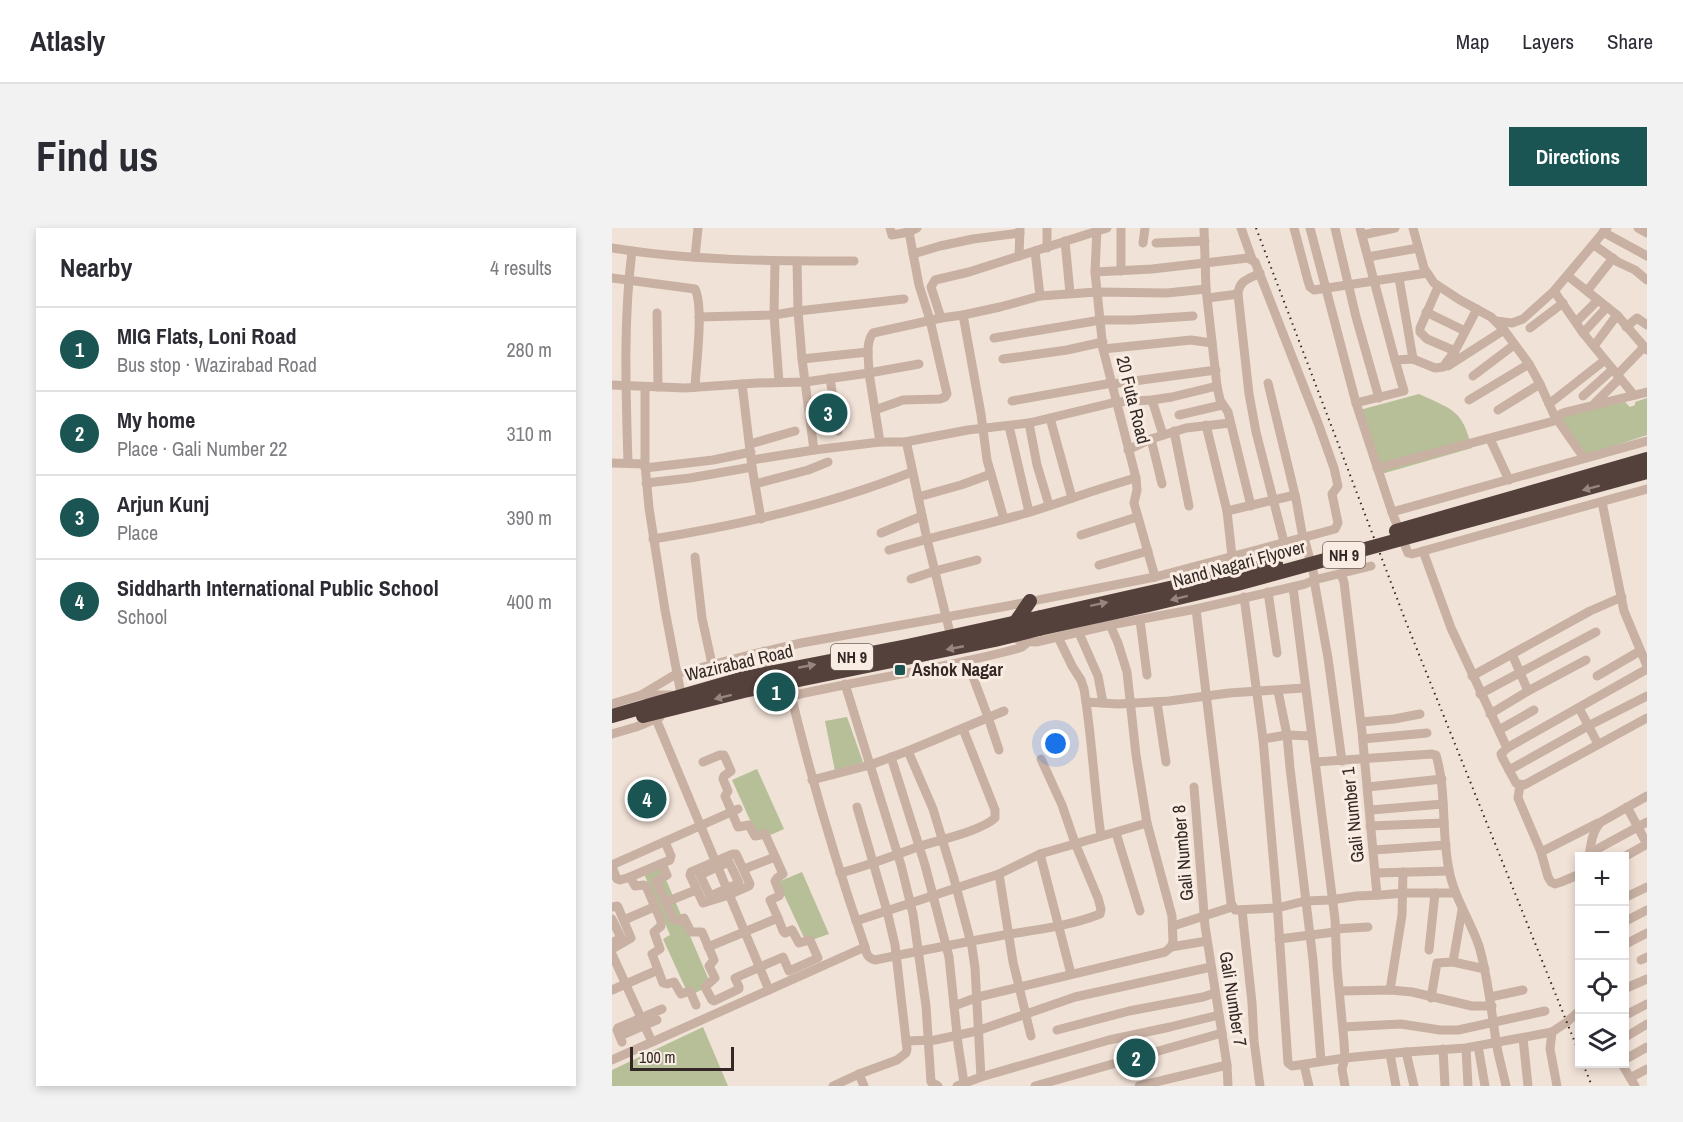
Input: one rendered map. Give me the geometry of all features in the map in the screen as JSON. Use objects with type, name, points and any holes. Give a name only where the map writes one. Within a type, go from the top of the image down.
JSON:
[{"type":"highway","name":"Nand Nagari Flyover","points":[[1014,629],[1267,566],[1647,459]]},
{"type":"highway","name":"Nand Nagari Flyover","points":[[1040,623],[1149,605],[1237,584],[1647,472]]},
{"type":"highway","points":[[1014,629],[1030,601]]},
{"type":"highway","name":"Wazirabad Road","points":[[687,698],[744,678],[951,637],[1014,629]]},
{"type":"highway","name":"Wazirabad Road","points":[[687,698],[789,689],[1014,629]]},
{"type":"highway","name":"NH 9","points":[[612,716],[687,698]]},
{"type":"highway","name":"NH 9","points":[[612,725],[646,709]]},
{"type":"street","points":[[695,257],[698,228]]},
{"type":"street","points":[[875,410],[903,400],[940,399],[947,393],[919,285],[913,254],[913,230],[892,235],[890,228]]},
{"type":"street","points":[[1047,228],[1047,248]]},
{"type":"street","points":[[1070,228],[1067,241],[1070,293]]},
{"type":"street","points":[[941,318],[932,287],[935,280],[969,272],[1107,228]]},
{"type":"street","points":[[1121,228],[1121,271]]},
{"type":"street","points":[[1143,243],[1144,228]]},
{"type":"street","points":[[1204,228],[1207,294],[1217,386],[1222,405],[1227,409],[1251,506]]},
{"type":"street","points":[[612,734],[636,728],[646,709],[676,674],[801,643],[1155,577],[1332,531],[1337,527],[1332,494],[1338,481],[1318,423],[1241,228]]},
{"type":"street","points":[[1294,228],[1310,286],[1314,290],[1427,273]]},
{"type":"street","points":[[1310,228],[1356,403],[1406,551],[1412,554],[1647,489]]},
{"type":"street","points":[[1335,228],[1356,317],[1379,398]]},
{"type":"street","points":[[1356,403],[1404,391],[1361,231],[1395,228]]},
{"type":"street","points":[[1413,228],[1427,273],[1438,287],[1496,321],[1504,330],[1529,364],[1558,420],[1584,458]]},
{"type":"street","points":[[1638,228],[1647,233]]},
{"type":"street","points":[[913,254],[940,246],[1020,230],[1019,256]]},
{"type":"street","name":"20 Futa Road","points":[[1097,230],[1095,272],[1103,345],[1136,478],[1137,490],[1134,503],[1137,517],[1155,577]]},
{"type":"street","points":[[1496,321],[1520,322],[1568,276],[1605,230],[1647,256]]},
{"type":"street","points":[[1156,243],[1205,241]]},
{"type":"street","points":[[1594,244],[1647,279]]},
{"type":"street","points":[[612,248],[695,257],[775,261],[854,261]]},
{"type":"street","points":[[1368,257],[1418,248]]},
{"type":"street","points":[[628,464],[626,385],[628,281],[632,251]]},
{"type":"street","points":[[1035,251],[1040,296]]},
{"type":"street","points":[[1587,291],[1613,258]]},
{"type":"street","points":[[1095,272],[1252,259]]},
{"type":"street","points":[[775,261],[774,315],[779,382]]},
{"type":"street","points":[[797,261],[802,358],[814,450]]},
{"type":"street","points":[[1260,273],[1243,282],[1239,286],[1238,294],[1256,432],[1284,542]]},
{"type":"street","points":[[1568,276],[1617,315],[1646,348],[1616,375],[1583,396]]},
{"type":"street","points":[[612,278],[695,290],[698,294],[699,317],[694,387]]},
{"type":"street","points":[[1399,278],[1413,359]]},
{"type":"street","points":[[1438,287],[1420,328],[1422,335],[1455,351]]},
{"type":"street","points":[[1554,291],[1583,333],[1634,395]]},
{"type":"street","points":[[880,442],[869,373],[869,339],[873,333],[963,315],[1040,296],[1097,292],[1238,294]]},
{"type":"street","points":[[699,317],[774,315],[904,299]]},
{"type":"street","points":[[1576,322],[1598,300]]},
{"type":"street","points":[[1530,328],[1563,303]]},
{"type":"street","points":[[1583,333],[1607,307]]},
{"type":"street","points":[[1443,367],[1455,351],[1477,309]]},
{"type":"street","points":[[1426,312],[1465,331]]},
{"type":"street","points":[[657,313],[658,387]]},
{"type":"street","points":[[963,315],[987,460],[1004,519]]},
{"type":"street","points":[[1594,346],[1617,315]]},
{"type":"street","points":[[994,338],[1101,320],[1193,316]]},
{"type":"street","points":[[1626,327],[1637,318],[1647,325]]},
{"type":"street","points":[[1395,360],[1413,359],[1439,369],[1451,364],[1504,330]]},
{"type":"street","points":[[1003,359],[1103,345],[1191,340],[1212,343]]},
{"type":"street","points":[[1473,376],[1514,345]]},
{"type":"street","points":[[802,358],[868,352]]},
{"type":"street","points":[[1549,404],[1605,360]]},
{"type":"street","points":[[612,385],[685,388],[805,382],[919,364]]},
{"type":"street","points":[[1469,400],[1529,364]]},
{"type":"street","points":[[1012,401],[1216,370]]},
{"type":"street","points":[[1593,405],[1616,375]]},
{"type":"street","points":[[830,378],[838,431]]},
{"type":"street","points":[[1268,383],[1303,538],[1314,575],[1342,761]]},
{"type":"street","points":[[742,384],[754,484],[761,519]]},
{"type":"street","points":[[1498,410],[1540,384]]},
{"type":"street","points":[[612,463],[645,466],[880,442],[905,442],[983,428],[1029,423],[1116,402],[1172,397],[1217,386]]},
{"type":"street","points":[[645,387],[645,466],[653,538],[676,674],[687,698]]},
{"type":"street","points":[[1377,468],[1558,420],[1561,414],[1647,392]]},
{"type":"street","points":[[1152,400],[1163,435]]},
{"type":"street","points":[[1179,415],[1222,405]]},
{"type":"street","points":[[1050,418],[1072,498]]},
{"type":"street","points":[[1029,423],[1037,465],[1049,505]]},
{"type":"street","points":[[1128,450],[1174,431],[1230,423]]},
{"type":"street","points":[[1206,425],[1227,511],[1232,556]]},
{"type":"street","points":[[1009,426],[1029,512]]},
{"type":"street","points":[[646,483],[698,476],[751,456],[795,431]]},
{"type":"street","points":[[1174,431],[1189,506]]},
{"type":"street","points":[[1151,439],[1162,484]]},
{"type":"street","points":[[1490,439],[1509,480]]},
{"type":"street","points":[[1392,512],[1647,441]]},
{"type":"street","points":[[905,442],[951,637]]},
{"type":"street","points":[[754,484],[808,470],[828,462]]},
{"type":"street","points":[[653,538],[705,531],[761,519],[840,498],[912,472]]},
{"type":"street","points":[[918,497],[991,474]]},
{"type":"street","points":[[889,550],[1029,512],[1116,482],[1136,478]]},
{"type":"street","points":[[1227,511],[1295,495]]},
{"type":"street","points":[[1602,502],[1624,611],[1647,668],[1507,748],[1502,754],[1516,783],[1524,785],[1647,718]]},
{"type":"street","points":[[882,532],[922,516]]},
{"type":"street","points":[[1081,535],[1137,517]]},
{"type":"street","points":[[1099,565],[1148,551]]},
{"type":"street","points":[[1423,551],[1451,628],[1507,748]]},
{"type":"street","points":[[695,557],[702,618],[712,664]]},
{"type":"street","points":[[911,579],[977,560]]},
{"type":"street","points":[[1014,629],[1021,641],[1058,638],[1110,625],[1196,609],[1371,566]]},
{"type":"street","name":"Gali Number 1","points":[[1341,574],[1344,582],[1363,739],[1376,873],[1449,871]]},
{"type":"street","points":[[1293,586],[1335,931],[1345,1058],[1342,1069],[1345,1086]]},
{"type":"street","points":[[1268,592],[1277,653]]},
{"type":"street","points":[[1244,597],[1263,739],[1280,939],[1287,1061],[1290,1065],[1304,1065],[1345,1058],[1466,1048],[1552,1032]]},
{"type":"street","points":[[1472,676],[1590,611],[1622,597]]},
{"type":"street","points":[[1196,609],[1231,903],[1237,909],[1252,1002],[1260,1086]]},
{"type":"street","points":[[1140,620],[1147,675]]},
{"type":"street","points":[[1110,625],[1126,672],[1147,823],[1173,926],[1171,947]]},
{"type":"street","points":[[1480,694],[1596,632]]},
{"type":"street","points":[[1079,633],[1098,676],[1103,703]]},
{"type":"street","points":[[1058,638],[1081,681],[1086,702],[1101,836]]},
{"type":"street","points":[[1028,642],[1016,649],[967,661],[845,684],[789,689],[812,780],[840,873],[870,958],[875,960],[919,952],[1060,925],[1100,914],[1098,898],[1062,805],[1041,759]]},
{"type":"street","points":[[764,651],[770,673]]},
{"type":"street","points":[[1597,676],[1640,651]]},
{"type":"street","points":[[1512,654],[1528,691]]},
{"type":"street","points":[[1490,714],[1586,660]]},
{"type":"street","points":[[967,661],[999,750]]},
{"type":"street","points":[[845,684],[911,904],[929,1039],[931,1082],[938,1086]]},
{"type":"street","points":[[1086,702],[1130,704],[1229,693],[1305,688]]},
{"type":"street","points":[[1278,691],[1287,735],[1313,960],[1321,1061]]},
{"type":"street","points":[[1509,770],[1647,696]]},
{"type":"street","points":[[1156,702],[1166,762]]},
{"type":"street","points":[[612,704],[646,709]]},
{"type":"street","points":[[1579,708],[1598,744]]},
{"type":"street","points":[[646,709],[700,826],[769,990]]},
{"type":"street","points":[[1499,730],[1534,710]]},
{"type":"street","points":[[812,780],[870,765],[1004,711]]},
{"type":"street","points":[[1361,722],[1420,714]]},
{"type":"street","points":[[840,873],[873,864],[991,822],[995,810],[963,729]]},
{"type":"street","points":[[1363,739],[1427,733]]},
{"type":"street","points":[[1263,739],[1287,735],[1311,736]]},
{"type":"street","points":[[908,751],[933,808],[970,941],[975,968],[981,1077]]},
{"type":"street","points":[[662,864],[667,875],[656,881],[673,919],[675,921],[685,919],[693,933],[701,931],[714,960],[709,966],[715,978],[705,987],[712,1000],[739,989],[735,978],[783,957],[789,971],[818,958],[810,940],[799,943],[792,930],[784,933],[783,931],[770,900],[780,894],[775,882],[783,874],[765,834],[755,836],[749,825],[738,827],[735,811],[725,796],[728,791],[723,779],[731,771],[724,755],[702,762]]},
{"type":"street","points":[[1315,762],[1436,755],[1442,779],[1449,871],[1455,893],[1475,937],[1485,969],[1496,1043],[1506,1086]]},
{"type":"street","points":[[891,757],[933,895],[949,957],[960,1085],[1109,1040],[1219,1015]]},
{"type":"street","points":[[1368,787],[1442,779]]},
{"type":"street","points":[[1520,785],[1518,798],[1551,882],[1555,884],[1575,875]]},
{"type":"street","name":"Gali Number 8","points":[[1194,787],[1204,917]]},
{"type":"street","points":[[1541,852],[1647,796]]},
{"type":"street","points":[[1371,810],[1443,804]]},
{"type":"street","points":[[832,1086],[903,1057],[906,1053],[897,956],[887,911],[857,807]]},
{"type":"street","points":[[1627,807],[1647,844],[1629,854]]},
{"type":"street","points":[[665,842],[671,859],[630,877],[617,879],[612,866],[700,826],[735,811]]},
{"type":"street","points":[[1590,852],[1596,827],[1600,822]]},
{"type":"street","points":[[1594,852],[1647,822]]},
{"type":"street","points":[[856,921],[999,874],[1040,854],[1147,823]]},
{"type":"street","points":[[1370,826],[1444,823]]},
{"type":"street","points":[[1116,833],[1140,911]]},
{"type":"street","points":[[1374,850],[1446,845]]},
{"type":"street","points":[[736,854],[749,886],[710,896],[700,877],[716,864],[736,854]]},
{"type":"street","points":[[1040,854],[1071,974]]},
{"type":"street","points":[[744,869],[776,856]]},
{"type":"street","points":[[730,862],[739,884],[704,904],[696,890],[691,872],[730,862]]},
{"type":"street","points":[[1390,990],[1402,915],[1403,872]]},
{"type":"street","points":[[1376,873],[1377,896]]},
{"type":"street","points":[[999,874],[1013,962],[1031,1036]]},
{"type":"street","points":[[630,877],[634,886],[646,886],[661,926],[654,932],[660,949],[652,954],[665,984],[674,982],[681,994],[690,991],[696,1005]]},
{"type":"street","points":[[1629,896],[1647,887]]},
{"type":"street","points":[[666,902],[696,890]]},
{"type":"street","points":[[1173,926],[1237,909],[1277,908],[1305,901],[1404,892],[1455,893]]},
{"type":"street","points":[[1429,950],[1435,893]]},
{"type":"street","points":[[612,907],[617,906],[631,938],[612,949]]},
{"type":"street","points":[[624,921],[654,907]]},
{"type":"street","points":[[1453,962],[1462,910]]},
{"type":"street","points":[[1629,919],[1647,910]]},
{"type":"street","name":"Gali Number 7","points":[[1204,917],[1227,1065],[1228,1086]]},
{"type":"street","points":[[708,946],[778,918]]},
{"type":"street","points":[[612,919],[621,938],[612,943]]},
{"type":"street","points":[[1280,939],[1368,927]]},
{"type":"street","points":[[1629,942],[1647,933]]},
{"type":"street","points":[[954,1006],[976,998],[1165,952],[1171,947],[1207,941]]},
{"type":"street","points":[[612,1060],[865,947]]},
{"type":"street","points":[[612,954],[652,1042]]},
{"type":"street","points":[[1431,998],[1437,963],[1453,962],[1485,969]]},
{"type":"street","points":[[906,1041],[935,1040],[957,1035],[1075,998],[1210,967]]},
{"type":"street","points":[[612,990],[658,970]]},
{"type":"street","points":[[1629,987],[1647,979]]},
{"type":"street","points":[[1340,991],[1412,992],[1431,998],[1472,1005],[1523,990]]},
{"type":"street","points":[[1057,1030],[1129,1011],[1215,993]]},
{"type":"street","points":[[1628,1014],[1647,1004]]},
{"type":"street","points":[[643,1022],[662,1009]]},
{"type":"street","points":[[1343,1028],[1401,1024],[1440,1030],[1458,1030],[1545,1011]]},
{"type":"street","points":[[1557,1086],[1550,1049],[1552,1032],[1575,1014]]},
{"type":"street","points":[[623,1038],[618,1028],[657,1020]]},
{"type":"street","points":[[1629,1035],[1647,1024]]},
{"type":"street","points":[[1035,1086],[1062,1082],[1222,1033]]},
{"type":"street","points":[[1522,1038],[1528,1086]]},
{"type":"street","points":[[1479,1046],[1485,1086]]},
{"type":"street","points":[[1629,1057],[1647,1047]]},
{"type":"street","points":[[1466,1048],[1468,1086]]},
{"type":"street","points":[[1443,1049],[1445,1086]]},
{"type":"street","points":[[1406,1052],[1414,1086]]},
{"type":"street","points":[[1390,1054],[1396,1086]]},
{"type":"street","points":[[1139,1086],[1227,1065]]},
{"type":"street","points":[[1304,1065],[1309,1086]]},
{"type":"street","points":[[1624,1068],[1632,1082],[1647,1069]]},
{"type":"street","points":[[859,1074],[864,1086]]},
{"type":"green space","points":[[1419,394],[1448,408],[1460,418],[1472,448],[1378,475],[1356,411]]},
{"type":"green space","points":[[1647,398],[1647,435],[1584,456],[1560,420],[1563,415],[1625,402],[1630,407],[1635,405],[1635,402]]},
{"type":"green space","points":[[847,717],[863,762],[835,771],[825,721]]},
{"type":"green space","points":[[757,769],[784,829],[759,840],[732,780]]},
{"type":"green space","points":[[662,861],[664,875],[711,985],[689,996],[663,939],[670,935],[642,869]]},
{"type":"green space","points":[[802,872],[829,934],[806,942],[778,882]]},
{"type":"green space","points":[[703,1027],[728,1086],[612,1086],[612,1070]]},
{"type":"railway","points":[[1256,228],[1406,622],[1575,1043]]},
{"type":"railway","points":[[1585,1068],[1592,1086]]},
{"type":"place","name":"Arjun Kunj","points":[[828,413]]},
{"type":"place","name":"Ashok Nagar","points":[[900,670]]},
{"type":"place","name":"MIG Flats, Loni Road","points":[[776,692]]},
{"type":"place","name":"Siddharth International Public School","points":[[647,799]]},
{"type":"place","name":"My home","points":[[1136,1058]]}]
